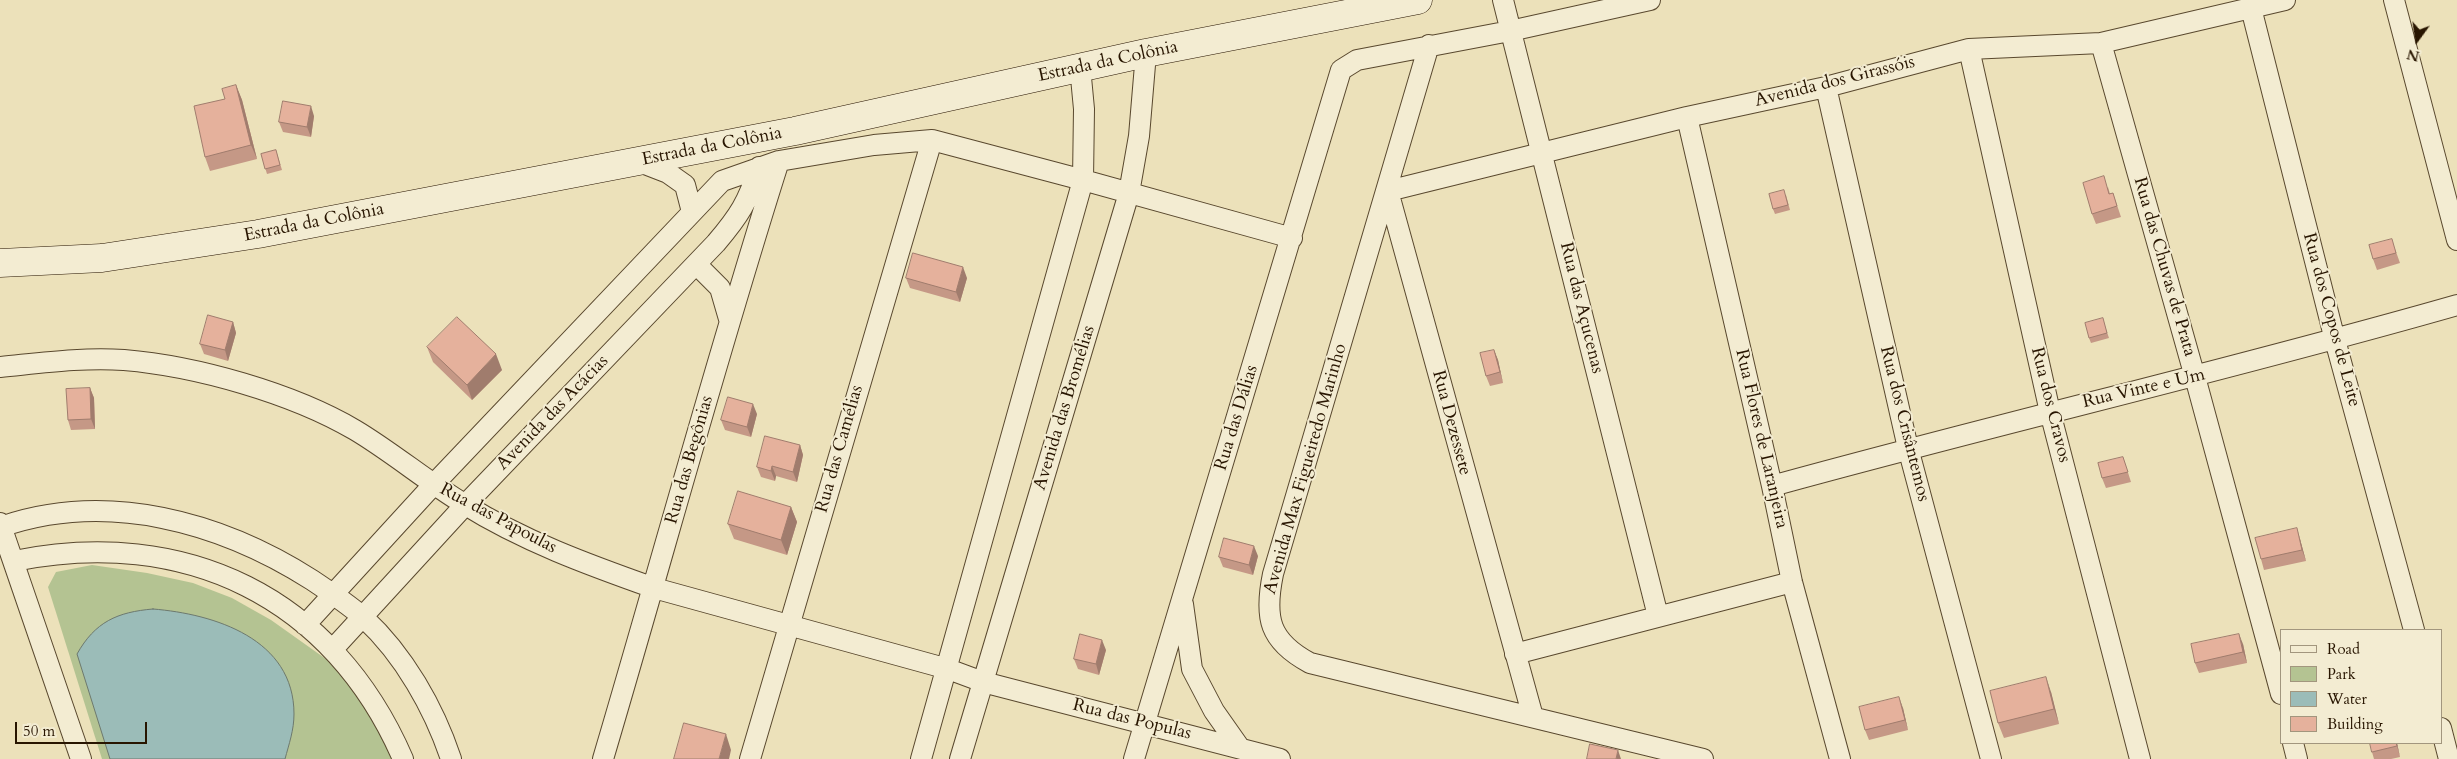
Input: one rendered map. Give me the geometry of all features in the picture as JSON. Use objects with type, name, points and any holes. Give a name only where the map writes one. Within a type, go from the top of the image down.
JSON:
[{"type":"main road","name":"Estrada da Colônia","points":[[0,263],[102,258],[258,234],[795,131],[1146,53],[1418,0]]},
{"type":"street","name":"Rua das Açucenas","points":[[1503,0],[1658,616]]},
{"type":"street","points":[[1429,45],[1510,31],[1650,0]]},
{"type":"street","name":"Avenida dos Girassóis","points":[[1388,191],[1687,117],[1826,87],[1969,49],[2101,43],[2285,0]]},
{"type":"street","points":[[2394,0],[2457,240]]},
{"type":"street","name":"Rua dos Copos de Leite","points":[[2251,8],[2336,340],[2414,629]]},
{"type":"street","name":"Rua das Chuvas de Prata","points":[[2101,43],[2195,377],[2280,690]]},
{"type":"street","name":"Rua das Dálias","points":[[1134,759],[1292,238],[1337,77],[1341,70],[1356,60],[1429,45]]},
{"type":"street","name":"Avenida Max Figueiredo Marinho","points":[[1429,45],[1388,191],[1273,574],[1268,601],[1271,621],[1278,638],[1288,649],[1293,654],[1310,663],[1533,717],[1657,756],[1703,759]]},
{"type":"street","name":"Rua dos Cravos","points":[[1969,49],[2050,412],[2140,759]]},
{"type":"street","name":"Avenida das Bromélias","points":[[960,759],[1129,193],[1139,136],[1146,53]]},
{"type":"street","points":[[921,759],[948,669],[1083,180],[1084,109],[1080,67]]},
{"type":"street","name":"Rua dos Crisântemos","points":[[1826,87],[1908,448],[1991,759]]},
{"type":"street","name":"Rua Flores de Laranjeira","points":[[1687,117],[1772,486],[1792,582],[1840,759]]},
{"type":"street","points":[[759,168],[779,161],[874,145],[932,140],[1292,238]]},
{"type":"street","name":"Rua das Camélias","points":[[750,759],[932,140]]},
{"type":"street","points":[[637,161],[668,173],[685,186],[692,212]]},
{"type":"street","name":"Rua das Begônias","points":[[603,759],[654,588],[729,319],[779,161]]},
{"type":"street","name":"Avenida das Acácias","points":[[305,625],[434,484],[722,181],[759,168]]},
{"type":"street","name":"Avenida das Acácias","points":[[332,650],[364,618],[465,505],[696,264],[738,217],[750,197],[759,168]]},
{"type":"street","name":"Rua Dezessete","points":[[1388,191],[1533,717]]},
{"type":"street","points":[[696,264],[720,288],[729,319]]},
{"type":"street","name":"Rua Vinte e Um","points":[[1772,486],[1908,448],[2336,340],[2457,305]]},
{"type":"street","name":"Rua das Papoulas","points":[[0,367],[64,361],[124,360],[200,373],[262,390],[309,408],[354,430],[465,505],[557,552],[654,588],[948,669]]},
{"type":"street","points":[[81,759],[1,525],[28,517],[76,512],[110,512],[177,520],[209,529],[272,555],[333,594],[364,618],[399,659],[418,686],[434,716],[451,759]]},
{"type":"street","points":[[14,561],[51,554],[80,551],[110,551],[168,558],[216,573],[252,589],[277,604],[305,625],[332,650],[362,685],[379,709],[403,759]]},
{"type":"street","points":[[1515,654],[1792,582]]},
{"type":"street","points":[[1182,598],[1192,668],[1210,704],[1240,748]]},
{"type":"street","name":"Rua das Populas","points":[[948,669],[983,682],[1280,759]]},
{"type":"street","points":[[2442,732],[2449,759]]},
{"type":"street","points":[[2293,744],[2297,759]]},
{"type":"green space","points":[[92,565],[147,573],[193,583],[232,598],[271,620],[333,664],[355,686],[397,759],[102,759],[48,587],[56,572]]},
{"type":"water","points":[[153,609],[201,617],[225,625],[247,635],[266,649],[281,667],[290,688],[294,720],[285,759],[110,759],[77,654],[99,626],[118,616],[140,610]]},
{"type":"building","points":[[236,85],[251,145],[205,157],[194,106],[225,99],[222,89]]},
{"type":"building","points":[[283,101],[311,106],[307,127],[279,122]]},
{"type":"building","points":[[276,150],[280,165],[265,169],[261,154]]},
{"type":"building","points":[[2104,176],[2109,194],[2113,193],[2117,206],[2092,214],[2083,183]]},
{"type":"building","points":[[1784,190],[1788,205],[1773,209],[1769,194]]},
{"type":"building","points":[[2392,239],[2396,253],[2373,259],[2369,245]]},
{"type":"building","points":[[913,253],[963,267],[956,292],[906,278]]},
{"type":"building","points":[[208,315],[233,322],[225,350],[200,344]]},
{"type":"building","points":[[457,317],[496,354],[467,385],[427,347]]},
{"type":"building","points":[[2103,318],[2107,333],[2089,338],[2085,323]]},
{"type":"building","points":[[1494,350],[1500,372],[1486,376],[1480,353]]},
{"type":"building","points":[[90,388],[91,419],[68,420],[66,389]]},
{"type":"building","points":[[728,397],[753,404],[747,427],[721,420]]},
{"type":"building","points":[[765,436],[800,445],[793,472],[772,466],[771,471],[757,467]]},
{"type":"building","points":[[2123,457],[2128,472],[2102,478],[2098,463]]},
{"type":"building","points":[[738,491],[791,507],[781,540],[728,524]]},
{"type":"building","points":[[2297,528],[2302,550],[2261,559],[2255,538]]},
{"type":"building","points":[[1224,538],[1254,546],[1249,565],[1219,557]]},
{"type":"building","points":[[1080,634],[1102,640],[1096,664],[1074,659]]},
{"type":"building","points":[[2239,634],[2243,652],[2195,663],[2191,644]]},
{"type":"building","points":[[2046,677],[2054,709],[1998,723],[1990,691]]},
{"type":"building","points":[[1899,697],[1905,720],[1865,730],[1859,707]]},
{"type":"building","points":[[684,723],[726,734],[719,759],[674,759]]},
{"type":"building","points":[[1590,744],[1618,750],[1616,759],[1587,759]]},
{"type":"building","points":[[2370,744],[2396,744],[2397,746],[2372,752]]}]
